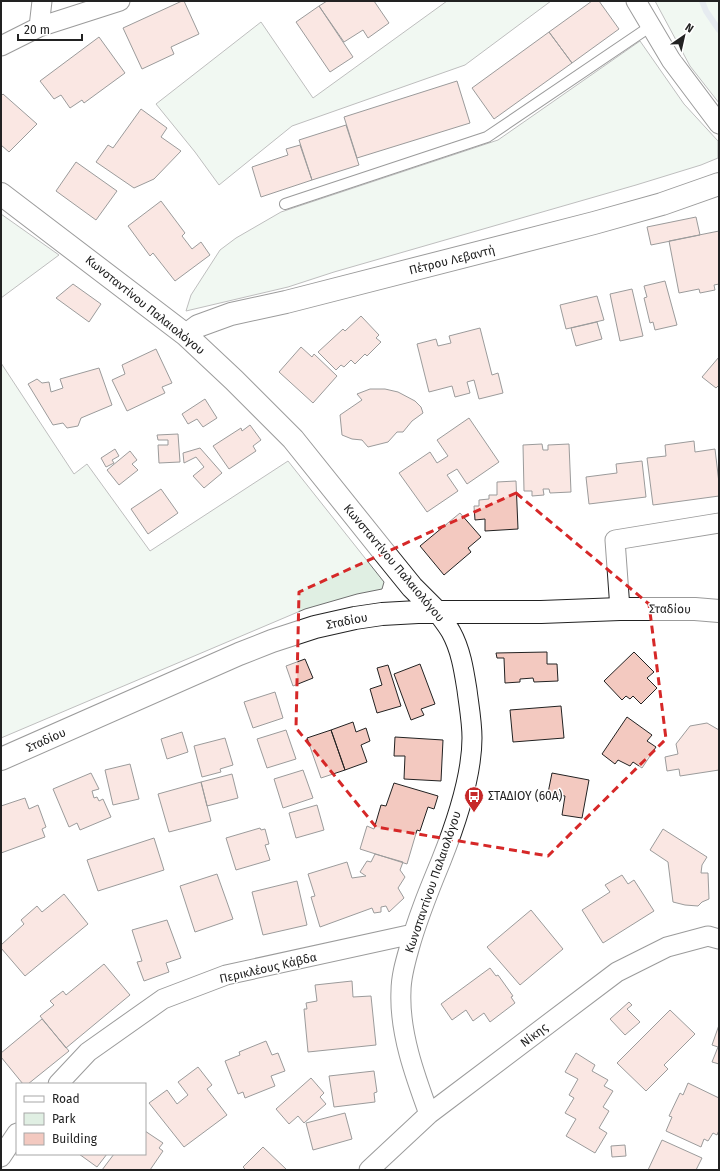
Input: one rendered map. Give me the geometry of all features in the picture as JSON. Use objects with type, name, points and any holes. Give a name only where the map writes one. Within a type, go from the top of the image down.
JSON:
[{"type":"street","points":[[39,27],[42,1]]},
{"type":"street","points":[[1,46],[39,27],[120,1]]},
{"type":"street","points":[[636,1],[671,60],[719,124]]},
{"type":"street","name":"Πέτρου Λεβαντή","points":[[186,335],[204,323],[231,314],[294,300],[594,224],[662,204],[719,184]]},
{"type":"street","name":"Κωνσταντίνου Παλαιολόγου","points":[[1,194],[186,335],[234,380],[293,439],[382,550],[412,586],[437,612],[451,632],[461,658],[470,710],[472,749],[467,778],[453,826],[413,934],[402,979],[401,1008],[410,1059],[429,1114]]},
{"type":"street","points":[[620,609],[615,540],[719,523]]},
{"type":"street","name":"Σταδίου","points":[[1,759],[239,654],[272,641],[315,627],[355,618],[393,613],[437,612],[520,612],[620,609],[688,609],[719,611]]},
{"type":"street","name":"Περικλέους Κάβδα","points":[[59,1083],[88,1052],[163,999],[226,975],[413,934]]},
{"type":"street","name":"Νίκης","points":[[369,1170],[429,1114],[617,972],[667,947],[708,936],[719,938]]},
{"type":"street","points":[[1,1156],[16,1134]]},
{"type":"lane","points":[[285,204],[487,137],[651,26]]},
{"type":"highlighted area","points":[[516,493],[649,604],[666,739],[548,856],[376,827],[296,728],[299,592]]},
{"type":"green space","points":[[447,1],[551,1],[465,65],[292,126],[219,185],[195,152],[156,104],[261,22],[313,98]]},
{"type":"green space","points":[[655,1],[719,1],[719,103],[690,66]]},
{"type":"green space","points":[[640,41],[684,104],[718,141],[718,158],[701,165],[636,185],[334,272],[288,287],[186,311],[191,295],[220,250],[236,238],[281,212],[498,140]]},
{"type":"green space","points":[[1,214],[59,255],[1,298]]},
{"type":"green space","points":[[1,363],[74,474],[87,464],[150,551],[288,461],[384,582],[382,589],[357,594],[305,609],[1,738]]},
{"type":"building","points":[[184,1],[199,34],[171,47],[174,54],[142,69],[123,28]]},
{"type":"building","points":[[327,1],[374,1],[389,23],[368,38],[363,30],[344,42],[319,6]]},
{"type":"building","points":[[592,1],[599,1],[619,29],[572,63],[549,32]]},
{"type":"building","points":[[319,6],[353,57],[330,72],[296,22]]},
{"type":"building","points":[[549,32],[572,63],[494,119],[472,88]]},
{"type":"building","points":[[99,37],[125,73],[84,103],[82,100],[70,108],[61,95],[54,99],[40,81]]},
{"type":"building","points":[[457,81],[470,123],[357,158],[344,117]]},
{"type":"building","points":[[3,94],[37,124],[9,152],[1,145],[1,96]]},
{"type":"building","points":[[141,109],[167,128],[161,137],[181,151],[154,179],[134,188],[96,162],[108,145],[113,148]]},
{"type":"building","points":[[346,125],[359,165],[312,180],[299,140]]},
{"type":"building","points":[[300,145],[312,180],[261,197],[252,167],[288,155],[286,149]]},
{"type":"building","points":[[76,162],[117,191],[96,220],[56,191]]},
{"type":"building","points":[[161,201],[185,233],[182,236],[192,249],[201,242],[210,255],[175,281],[153,253],[150,256],[128,226]]},
{"type":"building","points":[[696,217],[700,235],[651,245],[647,227]]},
{"type":"building","points":[[719,231],[719,284],[714,285],[715,290],[700,293],[699,289],[679,293],[669,241]]},
{"type":"building","points":[[665,281],[677,325],[655,330],[653,322],[650,323],[644,298],[647,297],[644,286]]},
{"type":"building","points":[[73,284],[101,304],[89,322],[56,298]]},
{"type":"building","points":[[632,289],[643,336],[620,341],[610,294]]},
{"type":"building","points":[[597,296],[604,320],[566,329],[560,305]]},
{"type":"building","points":[[361,316],[379,335],[376,338],[381,342],[367,356],[365,354],[355,364],[351,360],[344,367],[341,365],[336,370],[318,352],[343,329],[345,331]]},
{"type":"building","points":[[597,322],[602,339],[576,346],[571,328]]},
{"type":"building","points":[[480,328],[492,375],[498,373],[503,393],[479,399],[474,380],[467,382],[470,393],[455,397],[452,386],[429,392],[417,344],[436,339],[438,346],[451,343],[449,336]]},
{"type":"building","points":[[301,347],[312,357],[314,354],[337,376],[313,403],[279,372]]},
{"type":"building","points":[[156,349],[172,383],[162,387],[165,393],[127,411],[112,380],[125,374],[122,365]]},
{"type":"building","points":[[719,357],[719,385],[716,388],[702,377]]},
{"type":"building","points":[[99,368],[112,405],[81,418],[78,426],[67,428],[63,423],[53,425],[28,384],[37,379],[42,383],[49,382],[51,392],[63,388],[60,379]]},
{"type":"building","points":[[370,389],[385,389],[398,392],[415,401],[421,407],[423,413],[412,421],[403,432],[397,432],[388,442],[368,447],[362,440],[352,439],[342,435],[340,415],[362,400],[357,394]]},
{"type":"building","points":[[205,399],[217,418],[203,427],[197,419],[188,424],[182,414]]},
{"type":"building","points":[[469,418],[499,462],[467,484],[457,469],[447,475],[458,491],[427,512],[399,473],[430,452],[437,463],[448,456],[437,440]]},
{"type":"building","points":[[250,425],[261,440],[253,446],[256,451],[229,469],[213,446],[241,428],[242,431]]},
{"type":"building","points":[[178,434],[180,462],[159,463],[158,445],[168,445],[168,440],[158,440],[157,435]]},
{"type":"building","points":[[694,441],[695,452],[715,449],[719,496],[653,505],[647,458],[666,456],[665,445]]},
{"type":"building","points":[[542,444],[543,450],[548,450],[548,445],[569,444],[571,492],[550,493],[549,489],[543,489],[544,495],[532,496],[532,491],[524,491],[523,445]]},
{"type":"building","points":[[200,448],[222,473],[204,488],[193,476],[204,467],[196,457],[184,463],[183,453]]},
{"type":"building","points":[[115,449],[119,456],[112,460],[114,463],[106,467],[101,458]]},
{"type":"building","points":[[130,451],[137,460],[132,464],[138,470],[119,485],[107,470]]},
{"type":"building","points":[[642,461],[646,497],[589,504],[586,477],[617,473],[616,464]]},
{"type":"building","points":[[516,481],[518,529],[485,531],[485,519],[475,520],[474,506],[479,506],[479,500],[489,499],[489,495],[497,495],[497,482]]},
{"type":"building","points":[[161,489],[178,513],[148,534],[131,509]]},
{"type":"building","points":[[460,513],[481,537],[468,548],[471,552],[444,575],[420,546]]},
{"type":"building","points":[[547,652],[547,664],[557,664],[558,681],[534,682],[533,678],[520,679],[520,682],[505,683],[504,658],[497,658],[496,653]]},
{"type":"building","points":[[634,652],[654,672],[647,678],[657,688],[641,704],[633,696],[630,699],[626,696],[622,700],[604,681]]},
{"type":"building","points":[[305,659],[313,678],[293,686],[286,666]]},
{"type":"building","points":[[420,664],[435,704],[421,709],[424,715],[411,720],[394,674]]},
{"type":"building","points":[[388,665],[401,706],[377,713],[370,689],[382,685],[377,668]]},
{"type":"building","points":[[275,692],[283,718],[253,728],[244,702]]},
{"type":"building","points":[[561,706],[564,738],[513,742],[510,710]]},
{"type":"building","points":[[627,717],[652,735],[647,741],[656,747],[642,768],[633,762],[630,766],[618,760],[615,764],[602,754]]},
{"type":"building","points":[[353,722],[356,732],[366,728],[370,741],[361,745],[367,762],[345,770],[331,730]]},
{"type":"building","points":[[707,723],[719,730],[719,770],[680,776],[679,769],[667,771],[665,757],[678,754],[676,744],[690,726]]},
{"type":"building","points":[[286,730],[296,759],[267,768],[257,739]]},
{"type":"building","points":[[331,730],[345,770],[321,778],[307,738]]},
{"type":"building","points":[[182,732],[188,752],[167,759],[161,739]]},
{"type":"building","points":[[395,737],[443,740],[441,781],[404,779],[405,756],[394,756]]},
{"type":"building","points":[[225,738],[233,765],[220,769],[221,772],[202,777],[194,746]]},
{"type":"building","points":[[130,764],[139,799],[113,805],[105,770]]},
{"type":"building","points":[[303,770],[313,798],[283,808],[274,779]]},
{"type":"building","points":[[91,773],[99,789],[92,791],[94,798],[97,797],[99,801],[103,799],[111,817],[80,830],[77,823],[69,827],[53,789]]},
{"type":"building","points":[[552,773],[589,780],[582,818],[562,815],[565,796],[548,793]]},
{"type":"building","points":[[232,774],[238,798],[207,806],[201,782]]},
{"type":"building","points":[[201,782],[211,821],[169,832],[158,794]]},
{"type":"building","points":[[394,783],[438,796],[434,809],[428,807],[420,831],[417,830],[407,864],[360,849],[367,826],[374,829],[381,805],[386,806]]},
{"type":"building","points":[[25,798],[29,809],[38,805],[46,827],[42,829],[45,837],[1,853],[1,806]]},
{"type":"building","points":[[317,805],[324,830],[296,838],[289,813]]},
{"type":"building","points":[[260,828],[261,830],[265,829],[269,844],[265,845],[270,860],[236,870],[226,838]]},
{"type":"building","points":[[663,829],[707,857],[702,865],[701,873],[708,873],[709,899],[702,902],[698,906],[673,902],[668,862],[650,850]]},
{"type":"building","points":[[154,838],[164,870],[98,891],[87,860]]},
{"type":"building","points":[[375,854],[403,862],[400,870],[405,877],[398,888],[404,898],[389,912],[386,906],[381,907],[381,912],[374,913],[372,908],[320,927],[311,897],[315,896],[308,874],[347,862],[352,878],[366,876],[360,872],[367,861],[371,862]]},
{"type":"building","points":[[217,874],[233,919],[195,932],[180,886]]},
{"type":"building","points":[[622,875],[628,884],[634,880],[654,911],[603,943],[582,910],[610,892],[605,885]]},
{"type":"building","points":[[297,881],[307,925],[263,935],[252,892]]},
{"type":"building","points":[[64,894],[88,924],[25,976],[1,948],[1,945],[24,924],[21,920],[37,906],[42,912]]},
{"type":"building","points":[[531,910],[563,949],[520,985],[487,947]]},
{"type":"building","points":[[167,920],[181,958],[166,963],[169,972],[144,981],[137,962],[142,961],[132,930]]},
{"type":"building","points":[[104,964],[130,995],[66,1048],[40,1016],[54,1005],[50,1001],[63,991],[66,995]]},
{"type":"building","points":[[490,968],[496,976],[498,975],[513,996],[511,997],[515,1003],[490,1022],[484,1013],[473,1021],[466,1010],[452,1020],[441,1004]]},
{"type":"building","points":[[352,981],[353,997],[371,996],[376,1045],[308,1052],[304,1009],[307,1009],[306,1003],[317,1001],[315,985]]},
{"type":"building","points":[[629,1002],[632,1005],[627,1009],[640,1022],[625,1035],[610,1019]]},
{"type":"building","points":[[670,1010],[695,1034],[664,1065],[668,1069],[646,1091],[617,1063]]},
{"type":"building","points":[[42,1019],[69,1051],[29,1083],[22,1083],[1,1057],[1,1053]]},
{"type":"building","points":[[719,1025],[719,1064],[712,1062],[718,1047],[712,1045]]},
{"type":"building","points":[[266,1041],[272,1055],[278,1053],[285,1071],[271,1076],[275,1086],[245,1098],[243,1092],[238,1094],[225,1061],[240,1055],[239,1052]]},
{"type":"building","points":[[576,1053],[595,1065],[592,1071],[608,1080],[604,1086],[613,1091],[603,1107],[609,1111],[599,1128],[607,1133],[595,1153],[566,1136],[576,1119],[565,1113],[574,1098],[569,1095],[578,1079],[565,1072]]},
{"type":"building","points":[[198,1067],[212,1085],[207,1089],[227,1115],[184,1147],[149,1103],[167,1090],[177,1104],[188,1095],[178,1082]]},
{"type":"building","points":[[374,1071],[377,1092],[374,1093],[375,1102],[334,1107],[329,1076]]},
{"type":"building","points":[[311,1078],[324,1093],[320,1097],[326,1104],[304,1123],[298,1116],[289,1124],[276,1109]]},
{"type":"building","points":[[688,1083],[719,1098],[719,1130],[717,1135],[713,1133],[708,1141],[704,1139],[701,1147],[666,1131],[672,1117],[669,1116],[680,1093],[683,1095]]},
{"type":"building","points":[[345,1113],[352,1139],[313,1150],[306,1123]]},
{"type":"building","points":[[146,1132],[163,1143],[159,1148],[163,1151],[150,1170],[102,1170],[113,1155],[146,1155]]},
{"type":"building","points":[[662,1140],[702,1158],[696,1170],[648,1170]]},
{"type":"building","points":[[625,1145],[626,1156],[612,1157],[611,1146]]},
{"type":"building","points":[[263,1147],[287,1170],[246,1170],[243,1167]]},
{"type":"building","points":[[80,1155],[106,1155],[97,1167]]},
{"type":"waterway","points":[[702,1],[706,11],[719,30]]},
{"type":"place","name":"ΣΤΑΔΙΟΥ (60A)","points":[[474,813]]}]
